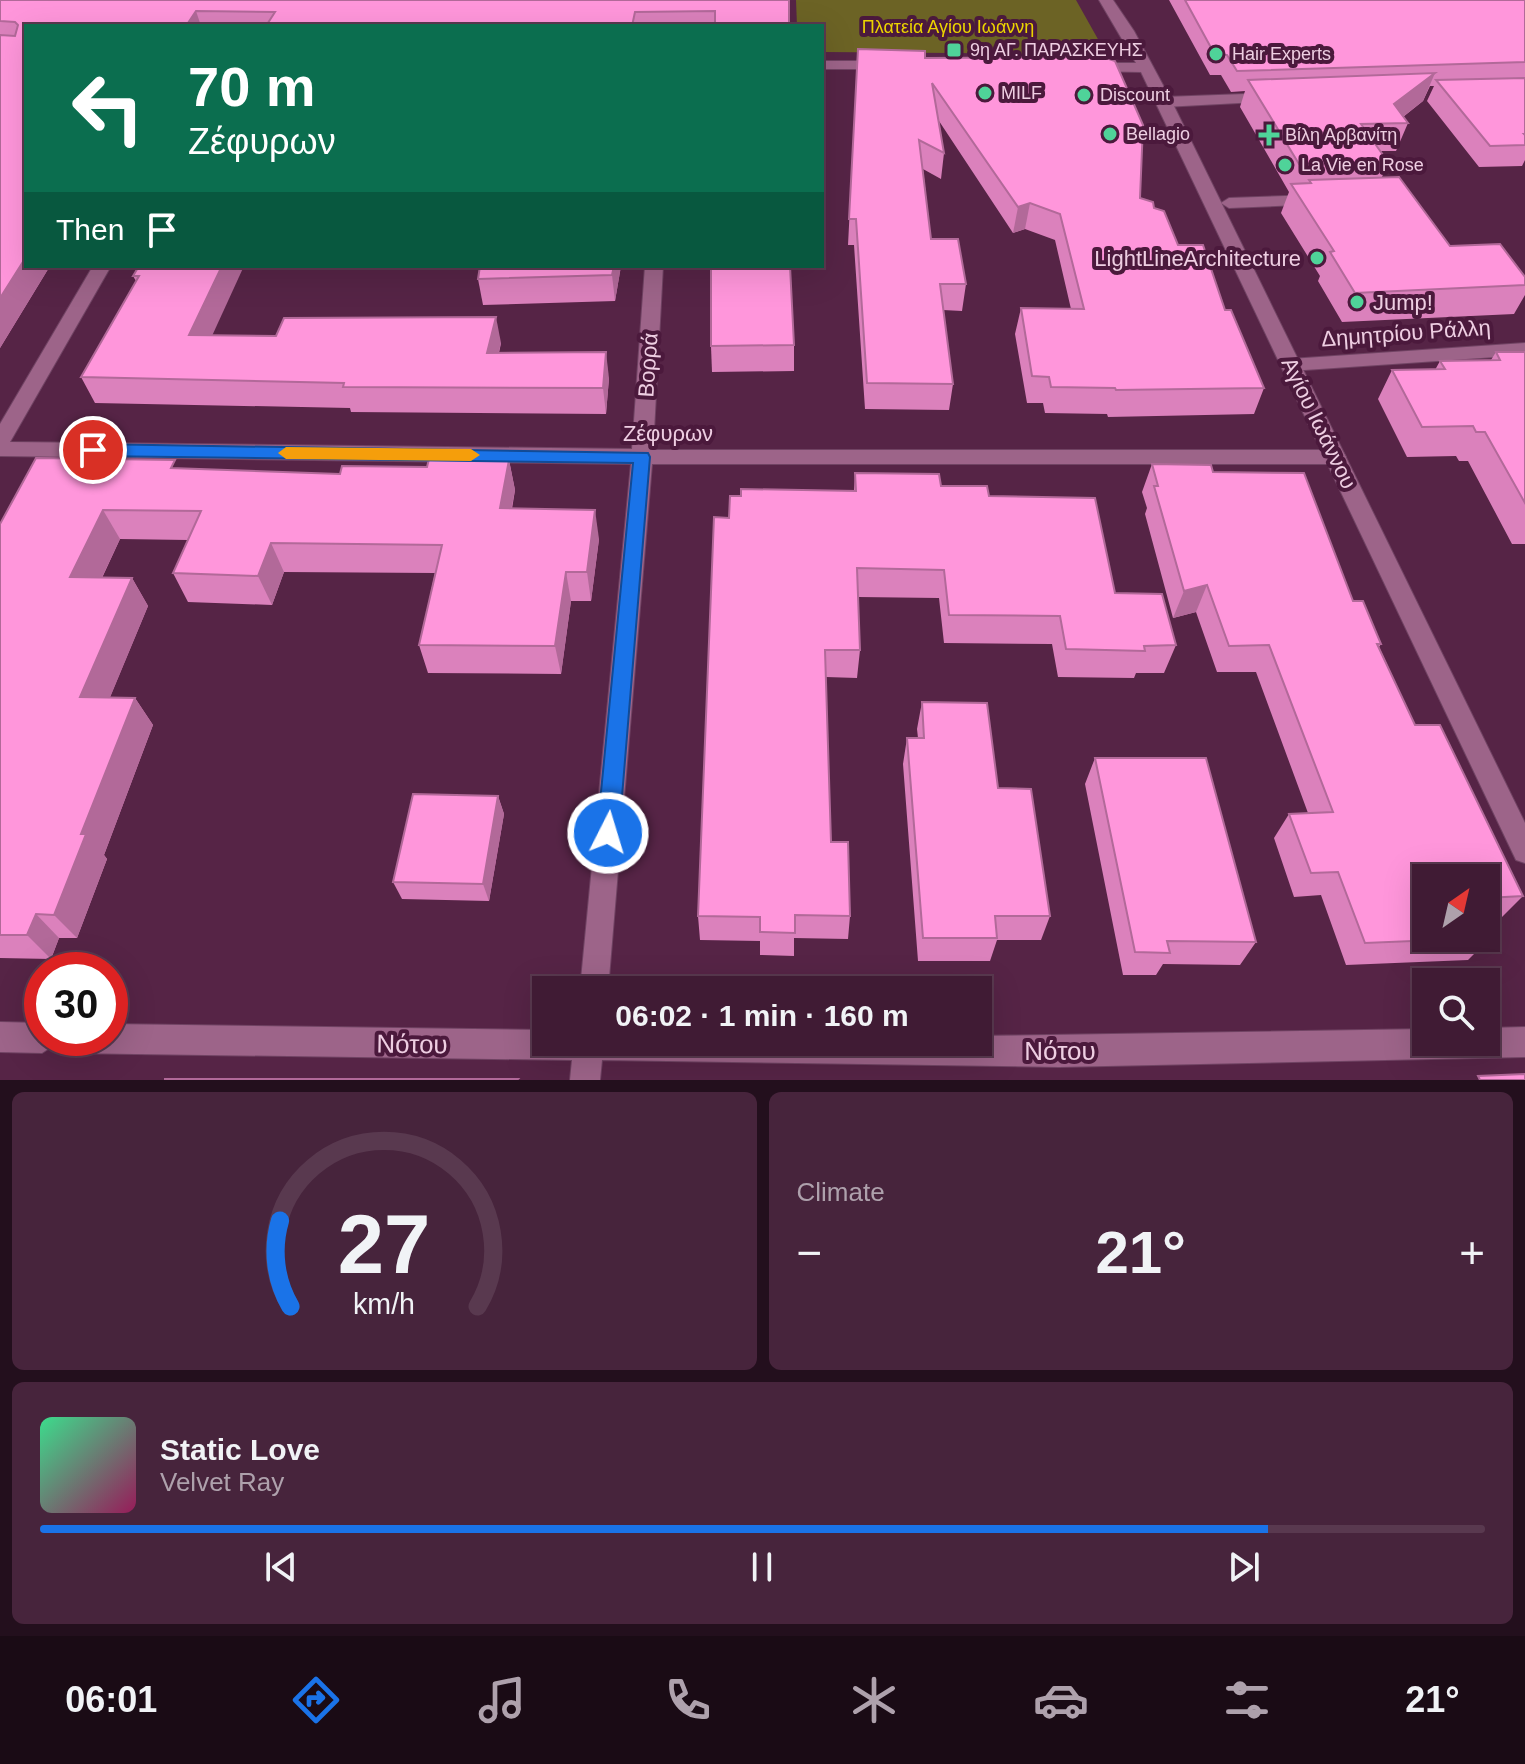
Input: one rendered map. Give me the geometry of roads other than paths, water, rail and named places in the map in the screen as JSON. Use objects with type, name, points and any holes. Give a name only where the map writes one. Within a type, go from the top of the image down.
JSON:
[{"type":"street","name":"Αγίου Ιωάννου","points":[[1106,0],[1127,31],[1164,102],[1525,851]]},
{"type":"street","points":[[824,65],[901,65]]},
{"type":"street","points":[[1069,67],[1146,68]]},
{"type":"street","points":[[1164,102],[1287,98]]},
{"type":"street","points":[[1229,203],[1338,199]]},
{"type":"street","points":[[0,441],[101,268]]},
{"type":"street","name":"Βορρά","points":[[595,976],[642,457],[654,268]]},
{"type":"street","name":"Δημητρίου Ράλλη","points":[[1290,365],[1525,349]]},
{"type":"street","name":"Ζέφυρων","points":[[0,449],[642,457],[1336,457]]},
{"type":"street","points":[[0,1037],[24,1038]]},
{"type":"street","name":"Νότου","points":[[128,1039],[532,1043]]},
{"type":"street","name":"Νότου","points":[[992,1051],[1525,1042]]},
{"type":"street","points":[[585,1080],[588,1056]]},
{"type":"place","name":"9η ΑΓ. ΠΑΡΑΣΚΕΥΗΣ","points":[[954,50]]},
{"type":"place","name":"Hair Experts","points":[[1216,54]]},
{"type":"place","name":"MILF","points":[[985,93]]},
{"type":"place","name":"Discount","points":[[1084,95]]},
{"type":"place","name":"Bellagio","points":[[1110,134]]},
{"type":"place","name":"Βίλη Αρβανίτη","points":[[1269,135]]},
{"type":"place","name":"La Vie en Rose","points":[[1285,165]]},
{"type":"place","name":"LightLineArchitecture","points":[[1317,258]]},
{"type":"place","name":"Jump!","points":[[1357,302]]},
{"type":"park label","name":"Πλατεία Αγίου Ιωάννη","points":[[948,27]]}]
